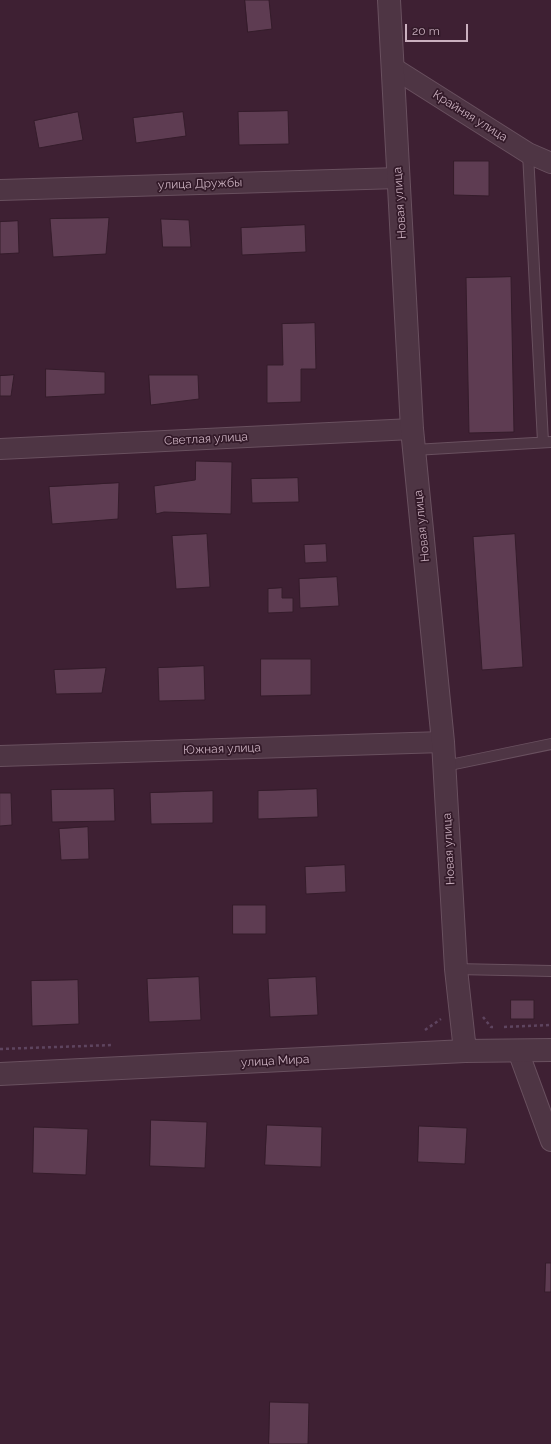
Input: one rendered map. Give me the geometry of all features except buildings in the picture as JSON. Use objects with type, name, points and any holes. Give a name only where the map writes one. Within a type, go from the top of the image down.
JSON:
[{"type":"street","name":"Новая улица","points":[[389,0],[413,439],[444,742],[456,969],[465,1051]]},
{"type":"street","name":"Крайняя улица","points":[[392,67],[528,153],[551,163]]},
{"type":"street","name":"улица Дружбы","points":[[0,190],[399,178]]},
{"type":"street","name":"Светлая улица","points":[[0,449],[413,439]]},
{"type":"street","name":"Южная улица","points":[[0,756],[444,742]]},
{"type":"street","name":"улица Мира","points":[[0,1074],[465,1051],[551,1050]]},
{"type":"street","points":[[518,1051],[551,1141]]},
{"type":"lane","points":[[413,439],[547,442],[528,153]]},
{"type":"lane","points":[[445,766],[551,744]]},
{"type":"lane","points":[[456,969],[551,971]]}]
